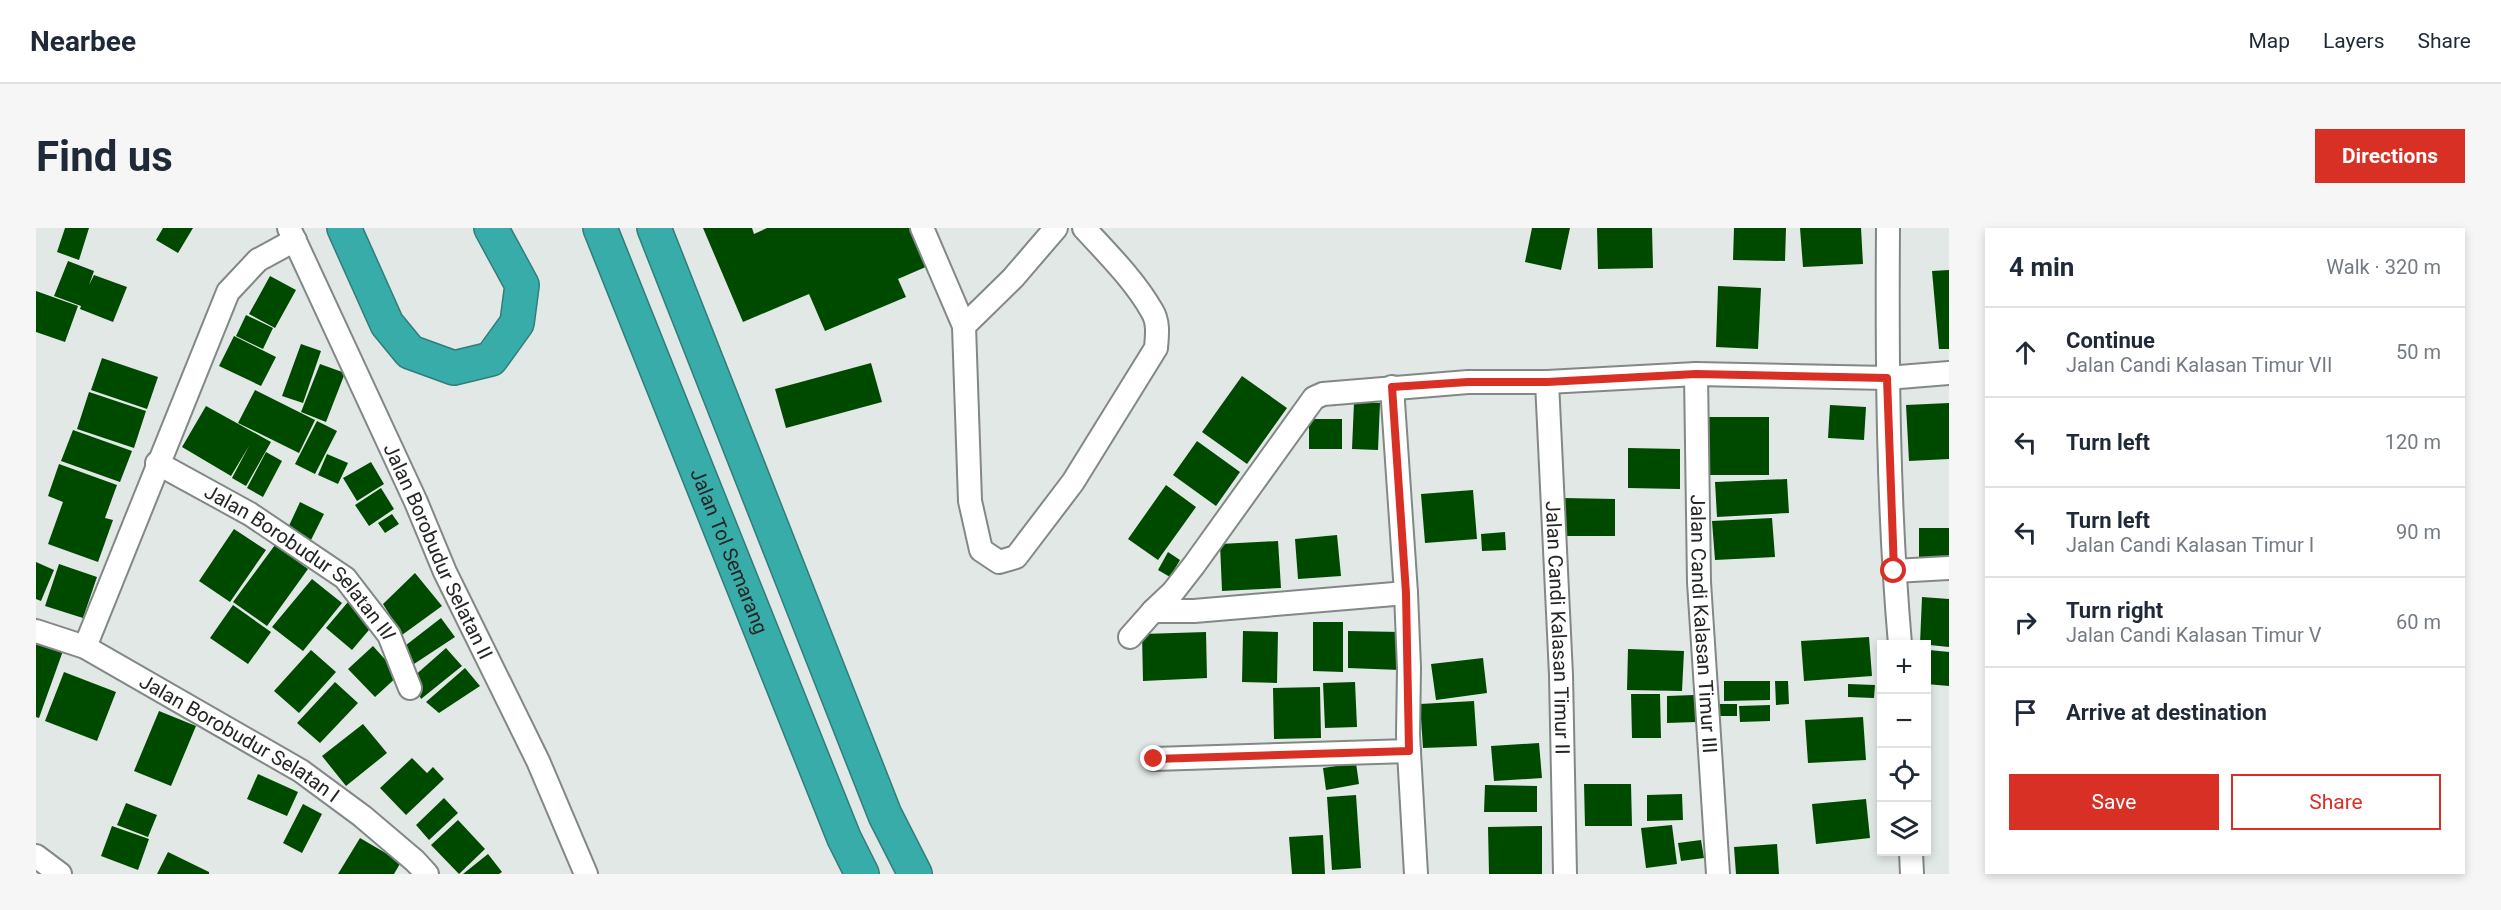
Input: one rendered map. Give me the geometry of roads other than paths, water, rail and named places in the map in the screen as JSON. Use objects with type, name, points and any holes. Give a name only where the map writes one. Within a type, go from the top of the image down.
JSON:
[{"type":"highway","points":[[344,228],[387,324],[410,352],[454,368],[491,359],[517,322],[522,285],[491,228]]},
{"type":"highway","name":"Jalan Tol Semarang","points":[[600,228],[844,838],[862,874]]},
{"type":"highway","points":[[654,228],[885,815],[915,874]]},
{"type":"street","points":[[922,228],[964,326],[970,501],[981,550],[999,562],[1016,557],[1073,482],[1156,348],[1158,331],[1153,313],[1119,266],[1084,228]]},
{"type":"street","points":[[964,326],[1013,278],[1056,228]]},
{"type":"street","points":[[1888,228],[1887,378],[1894,571],[1900,640]]},
{"type":"street","points":[[85,647],[228,292],[258,260],[292,234]]},
{"type":"street","name":"Jalan Borobudur Selatan II","points":[[292,234],[416,502],[445,572],[538,761],[586,874]]},
{"type":"street","points":[[1130,637],[1173,592],[1194,565],[1314,398],[1336,392],[1468,382],[1547,382],[1696,374],[1887,378],[1949,373]]},
{"type":"street","name":"Jalan Candi Kalasan Timur III","points":[[1696,374],[1699,582],[1718,874]]},
{"type":"street","name":"Jalan Candi Kalasan Timur II","points":[[1547,382],[1561,675],[1565,874]]},
{"type":"street","points":[[1392,387],[1406,593],[1409,751],[1416,874]]},
{"type":"street","name":"Jalan Borobudur Selatan III","points":[[158,463],[250,514],[345,579],[389,635],[410,688]]},
{"type":"street","points":[[1894,571],[1949,568]]},
{"type":"street","points":[[1153,611],[1194,611],[1406,593]]},
{"type":"street","name":"Jalan Borobudur Selatan I","points":[[36,631],[85,647],[301,771],[362,816],[427,874]]},
{"type":"street","points":[[1154,759],[1409,751]]},
{"type":"street","points":[[36,856],[60,874]]},
{"type":"street","points":[[1911,856],[1912,874]]}]
